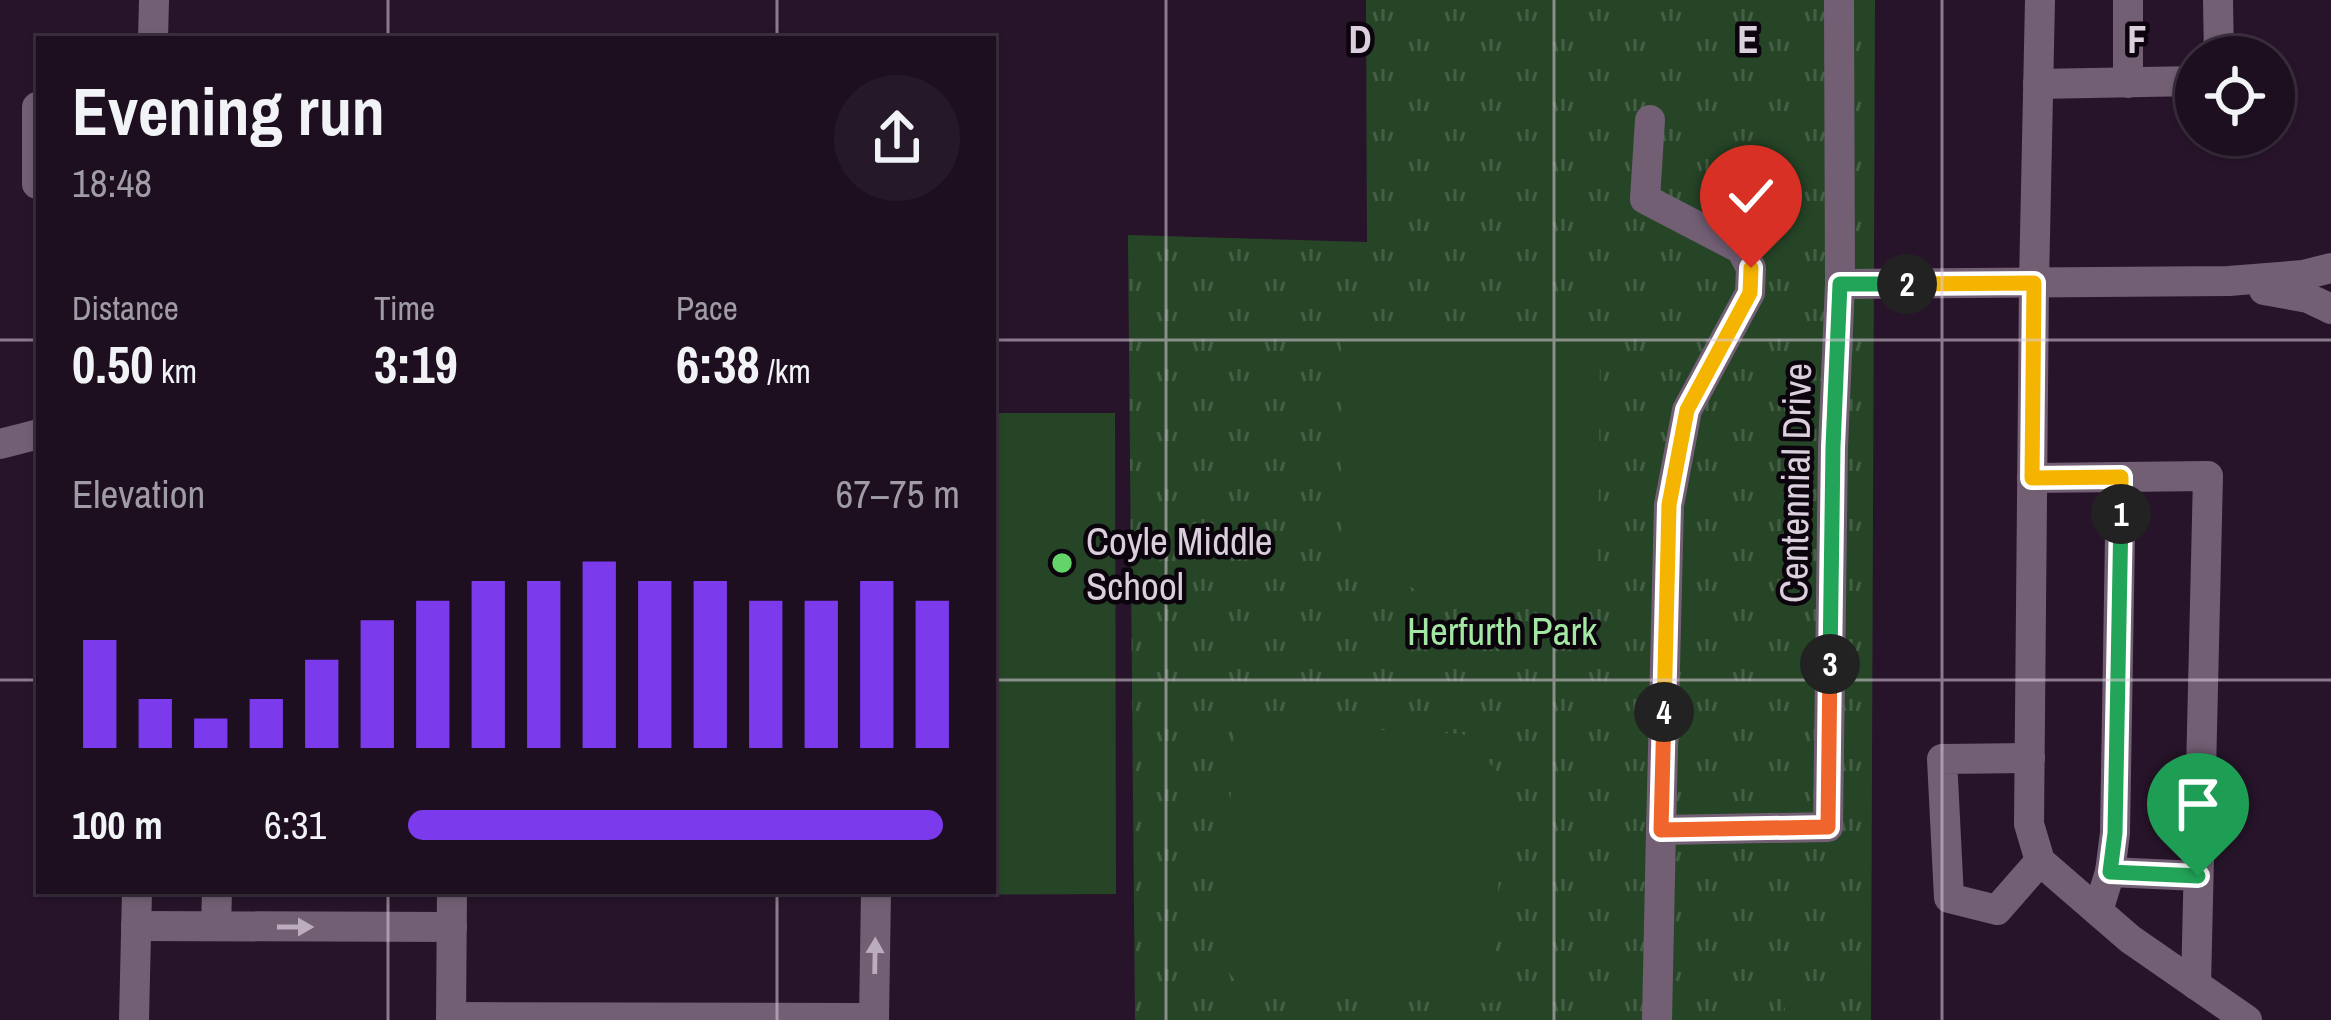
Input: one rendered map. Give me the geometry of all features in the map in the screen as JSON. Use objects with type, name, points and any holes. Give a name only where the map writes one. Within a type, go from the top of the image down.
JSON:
[{"type":"street","points":[[153,36],[154,0]]},
{"type":"street","name":"Centennial Drive","points":[[1661,830],[1828,827],[1840,284],[1839,0]]},
{"type":"street","points":[[2040,0],[2029,824],[2040,861],[2130,939],[2247,1020]]},
{"type":"street","points":[[2128,0],[2128,82]]},
{"type":"street","points":[[2218,0],[2218,36]]},
{"type":"street","points":[[2038,84],[2175,81]]},
{"type":"street","points":[[1650,120],[1646,199],[1741,249],[1751,268],[1750,293],[1687,410],[1669,505],[1658,1020]]},
{"type":"street","points":[[1840,284],[2229,281],[2331,268]]},
{"type":"street","points":[[2229,281],[2308,298],[2331,309]]},
{"type":"street","points":[[0,444],[36,435]]},
{"type":"street","points":[[2032,478],[2208,476],[2196,985]]},
{"type":"street","points":[[2098,911],[2115,833],[2121,477]]},
{"type":"street","points":[[2030,758],[1942,759],[1949,898],[1997,910],[2040,861]]},
{"type":"street","points":[[2110,872],[2198,876]]},
{"type":"street","points":[[134,1020],[137,894]]},
{"type":"street","points":[[216,926],[217,894]]},
{"type":"street","points":[[452,894],[451,1018],[862,1020]]},
{"type":"street","points":[[874,1020],[876,894]]},
{"type":"street","points":[[136,926],[452,927]]},
{"type":"green space","name":"Herfurth Park","points":[[1366,0],[1875,0],[1871,1020],[1135,1020],[1128,235],[1367,242]]},
{"type":"green space","points":[[1341,326],[1583,330],[1600,348],[1598,596],[1419,591],[1341,553]]},
{"type":"green space","points":[[996,413],[1115,413],[1116,894],[897,895],[996,894]]},
{"type":"green space","points":[[1234,723],[1463,734],[1504,779],[1492,1003],[1246,994],[1223,965]]},
{"type":"green space","points":[[1720,981],[1770,981],[1769,1020],[1719,1020]]},
{"type":"green space","points":[[1785,981],[1835,982],[1835,1020],[1785,1020]]},
{"type":"place","name":"Coyle Middle School","points":[[1062,563]]},
{"type":"route","points":[[1751,268],[1750,293],[1687,410],[1669,505],[1661,830],[1828,827],[1840,284],[2034,283],[2032,478],[2121,477],[2115,833],[2110,872],[2198,876]]}]
